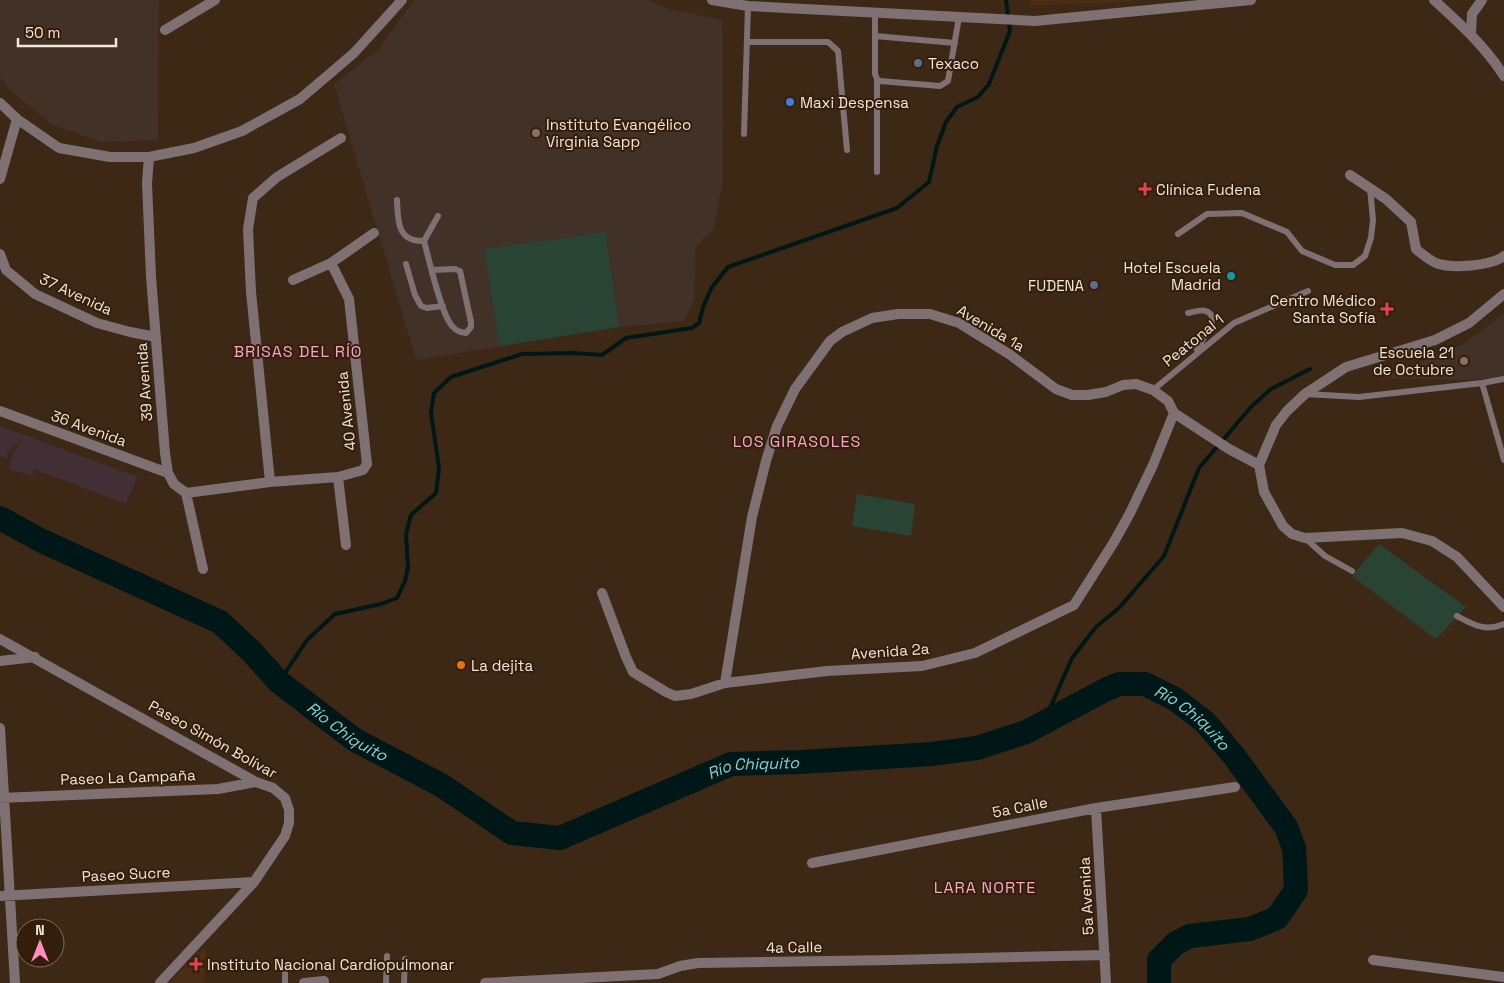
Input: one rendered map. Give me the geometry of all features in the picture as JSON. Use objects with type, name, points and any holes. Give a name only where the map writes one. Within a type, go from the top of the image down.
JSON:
[{"type":"street","points":[[165,30],[215,0]]},
{"type":"street","points":[[0,103],[17,118],[59,148],[110,156],[149,157],[194,148],[242,131],[300,99],[354,53],[402,0]]},
{"type":"street","points":[[718,0],[748,6],[786,4],[875,13],[1035,21],[1251,0]]},
{"type":"street","points":[[1434,0],[1471,34],[1496,63],[1504,76]]},
{"type":"street","points":[[1471,34],[1472,14],[1482,0]]},
{"type":"street","points":[[0,179],[17,118]]},
{"type":"street","points":[[270,482],[251,292],[248,229],[253,198],[277,176],[341,138]]},
{"type":"street","name":"39 Avenida","points":[[149,157],[147,183],[151,277],[168,473]]},
{"type":"street","points":[[1350,175],[1386,199],[1411,222],[1416,250],[1436,263],[1465,266],[1500,260],[1504,256]]},
{"type":"street","points":[[293,280],[331,263],[374,233]]},
{"type":"street","name":"37 Avenida","points":[[0,254],[6,270],[35,294],[97,323],[156,337]]},
{"type":"street","name":"40 Avenida","points":[[331,263],[349,298],[351,307],[367,464],[363,470],[338,477]]},
{"type":"street","points":[[1504,294],[1469,323],[1435,340],[1346,367],[1305,394],[1287,410],[1276,425],[1259,465],[1264,492],[1282,526],[1292,534],[1305,538],[1402,533],[1432,542],[1457,557],[1504,607]]},
{"type":"street","name":"Avenida 1a","points":[[725,683],[752,517],[777,426],[795,389],[830,341],[842,332],[872,318],[898,314],[936,316],[959,323],[975,332],[1064,393],[1088,395],[1106,392],[1123,385],[1136,384],[1153,390]]},
{"type":"street","points":[[1153,390],[1168,401],[1174,413],[1228,448],[1259,465]]},
{"type":"street","name":"36 Avenida","points":[[0,411],[168,473]]},
{"type":"street","name":"Avenida 2a","points":[[602,593],[633,672],[675,696],[691,694],[725,683],[827,671],[922,666],[975,654],[1074,605],[1130,513],[1153,465],[1174,413]]},
{"type":"street","points":[[168,473],[174,484],[186,493],[204,569]]},
{"type":"street","points":[[186,493],[270,482],[338,477],[346,545]]},
{"type":"street","name":"Paseo Simón Bolívar","points":[[0,638],[256,782],[273,788],[285,798],[289,810],[289,824],[285,836],[254,882],[160,983]]},
{"type":"street","points":[[0,661],[35,657]]},
{"type":"street","points":[[0,728],[2,798],[11,895],[15,983]]},
{"type":"street","name":"Paseo La Campaña","points":[[2,798],[218,789],[256,782]]},
{"type":"street","name":"5a Calle","points":[[812,863],[1096,808],[1235,786]]},
{"type":"street","name":"5a Avenida","points":[[1096,808],[1106,983]]},
{"type":"street","name":"Paseo Sucre","points":[[0,896],[254,882]]},
{"type":"street","name":"4a Calle","points":[[485,983],[658,979],[680,966],[698,963],[1105,955]]},
{"type":"street","points":[[1373,960],[1504,977]]},
{"type":"street","points":[[304,983],[324,981]]},
{"type":"lane","points":[[744,134],[748,6]]},
{"type":"lane","points":[[875,13],[877,172]]},
{"type":"lane","points":[[877,79],[880,81],[940,86],[948,81],[959,17]]},
{"type":"lane","points":[[875,36],[955,43]]},
{"type":"lane","points":[[747,42],[828,42],[838,51],[846,150]]},
{"type":"lane","points":[[1178,234],[1207,214],[1242,213],[1287,232],[1302,250],[1335,265],[1353,265],[1365,256],[1371,238],[1374,220],[1370,188]]},
{"type":"lane","points":[[397,200],[398,224],[402,231],[407,238],[413,241],[424,241]]},
{"type":"lane","points":[[432,270],[455,268],[460,271],[471,322],[471,327],[466,333],[459,332],[454,328],[443,306],[432,270],[424,241],[438,216]]},
{"type":"lane","points":[[406,264],[415,295],[421,306],[427,308],[443,306]]},
{"type":"lane","name":"Peatonal 1","points":[[1153,390],[1195,353],[1234,323],[1308,291]]},
{"type":"lane","points":[[1188,313],[1203,310],[1209,312],[1212,316],[1212,323],[1195,353]]},
{"type":"lane","points":[[1305,394],[1360,397],[1504,379]]},
{"type":"lane","points":[[1482,382],[1504,460]]},
{"type":"lane","points":[[1305,538],[1325,556],[1352,571]]},
{"type":"lane","points":[[1457,616],[1469,623],[1490,629],[1504,624]]},
{"type":"lane","points":[[386,983],[387,956]]},
{"type":"lane","points":[[404,983],[405,959]]},
{"type":"lane","points":[[285,966],[286,983]]},
{"type":"shaded area","points":[[0,0],[159,0],[158,140],[101,142],[51,124],[10,90],[0,78]]},
{"type":"shaded area","name":"Instituto Evangélico Virginia Sapp","points":[[414,0],[648,0],[669,9],[722,20],[723,182],[713,230],[696,246],[694,298],[685,321],[619,327],[416,360],[334,84],[379,49]]},
{"type":"shaded area","points":[[1030,0],[1135,0],[1115,3],[1031,5]]},
{"type":"shaded area","name":"Escuela 21 de Octubre","points":[[1504,314],[1504,376],[1474,380],[1380,378],[1462,345]]},
{"type":"shaded area","points":[[0,426],[138,477],[126,504],[34,469],[33,476],[9,469],[12,455],[25,438],[8,451],[7,459],[0,456]]},
{"type":"shaded area","name":"Instituto Nacional Cardiopulmonar","points":[[206,945],[204,983],[169,983]]},
{"type":"green space","points":[[605,232],[619,327],[500,346],[484,249]]},
{"type":"green space","points":[[857,494],[915,504],[911,536],[852,526]]},
{"type":"green space","points":[[1379,544],[1466,607],[1436,639],[1352,576]]},
{"type":"waterway","points":[[279,682],[307,640],[335,614],[381,604],[397,598],[405,581],[408,567],[406,534],[411,515],[436,493],[439,469],[431,412],[434,393],[451,377],[522,354],[573,353],[602,355],[626,338],[692,328],[699,323],[703,307],[712,287],[728,267],[897,208],[929,182],[937,146],[946,122],[957,107],[978,97],[989,84],[1010,31],[1006,0]]},
{"type":"waterway","points":[[1044,722],[1072,658],[1096,627],[1119,608],[1164,556],[1199,468],[1251,407],[1271,389],[1310,369]]},
{"type":"waterway","name":"Río Chiquito","points":[[0,518],[42,541],[220,622],[252,652],[279,682],[355,740],[441,785],[512,833],[560,838],[731,764],[932,754],[977,748],[1026,732],[1119,684],[1145,684],[1175,699],[1205,722],[1234,756],[1286,827],[1294,848],[1295,865],[1296,890],[1277,918],[1250,929],[1190,936],[1176,943],[1159,960],[1159,983]]},
{"type":"place","name":"Texaco","points":[[918,63]]},
{"type":"place","name":"Maxi Despensa","points":[[790,102]]},
{"type":"place","name":"Instituto Evangélico Virginia Sapp","points":[[536,133]]},
{"type":"place","name":"Clínica Fudena","points":[[1145,189]]},
{"type":"place","name":"Hotel Escuela Madrid","points":[[1231,276]]},
{"type":"place","name":"FUDENA","points":[[1094,285]]},
{"type":"place","name":"Centro Médico Santa Sofía","points":[[1387,309]]},
{"type":"place","name":"Escuela 21 de Octubre","points":[[1464,361]]},
{"type":"place","name":"La dejita","points":[[461,665]]},
{"type":"place","name":"Instituto Nacional Cardiopulmonar","points":[[196,964]]},
{"type":"district","name":"BRISAS DEL RÍO","points":[[298,351]]},
{"type":"district","name":"LOS GIRASOLES","points":[[797,441]]},
{"type":"district","name":"LARA NORTE","points":[[985,887]]}]
